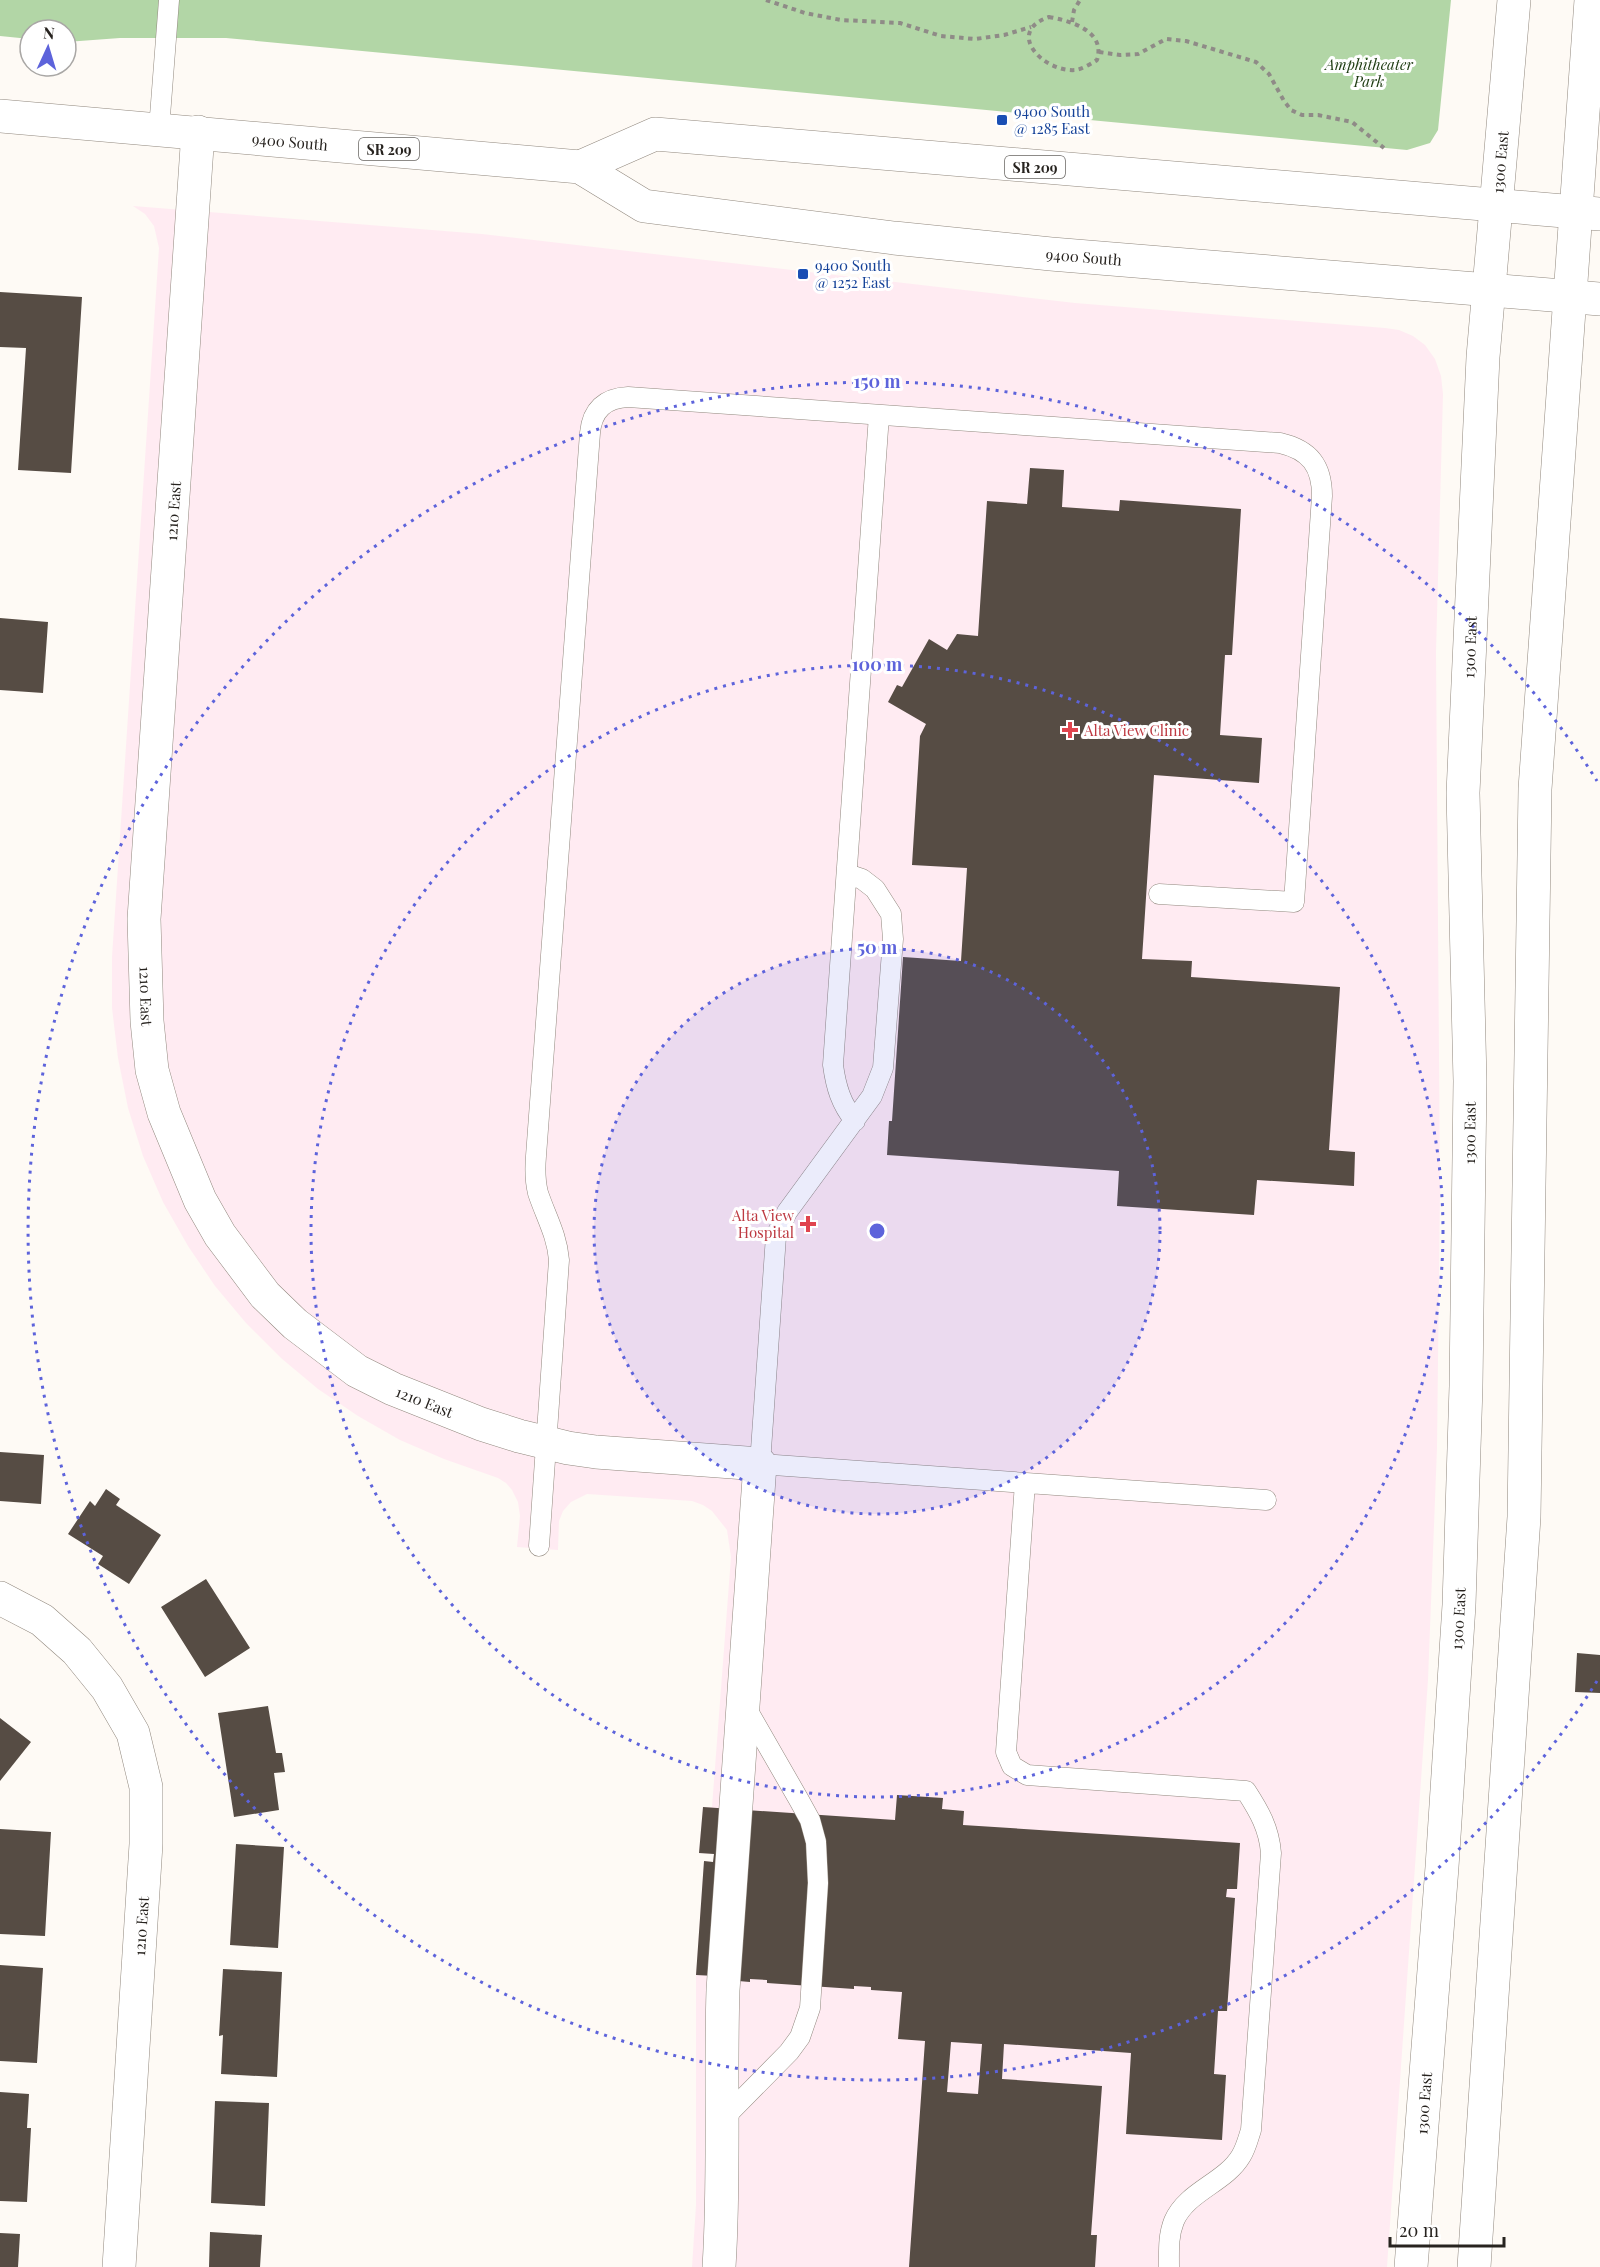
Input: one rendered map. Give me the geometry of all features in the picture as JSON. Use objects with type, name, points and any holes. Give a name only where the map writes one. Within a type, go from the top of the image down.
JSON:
[{"type":"main road","name":"1300 East","points":[[1411,2267],[1442,1867],[1459,1605],[1466,1386],[1470,1081],[1463,792],[1483,357],[1514,0]]},
{"type":"main road","points":[[1474,2267],[1524,1517],[1535,789],[1585,298],[1591,0]]},
{"type":"main road","name":"9400 South","points":[[0,116],[580,167],[644,206],[894,238],[1052,254],[1585,298]]},
{"type":"main road","name":"1210 East","points":[[198,132],[144,919],[144,976],[152,1070],[164,1113],[200,1200],[220,1235],[242,1266],[266,1295],[295,1324],[357,1371],[393,1389],[481,1424],[546,1443],[596,1452],[760,1464]]},
{"type":"main road","name":"9400 South","points":[[580,167],[655,134],[1588,213]]},
{"type":"main road","points":[[719,2267],[723,2201],[721,2052],[723,1990],[760,1464]]},
{"type":"main road","name":"1210 East","points":[[0,1598],[42,1620],[77,1651],[107,1688],[133,1733],[146,1787],[146,1844],[119,2267]]},
{"type":"lane","points":[[159,129],[169,0]]},
{"type":"lane","points":[[539,1546],[559,1260],[554,1229],[538,1191],[536,1156],[591,424],[599,408],[608,401],[628,397],[1281,443],[1304,452],[1319,472],[1322,496],[1294,902],[1159,894]]},
{"type":"lane","points":[[855,1121],[840,1098],[833,1065],[879,415]]},
{"type":"lane","points":[[847,874],[862,879],[875,889],[888,908],[893,927],[883,1068],[872,1096],[787,1212],[776,1236],[760,1464],[1266,1500]]},
{"type":"lane","points":[[1025,1483],[1006,1752],[1012,1766],[1027,1775],[1246,1791],[1262,1815],[1270,1840],[1251,2130],[1240,2158],[1230,2169],[1192,2198],[1179,2213],[1171,2231],[1169,2267]]},
{"type":"lane","points":[[723,2120],[789,2052],[800,2037],[806,2023],[810,2008],[818,1883],[816,1842],[810,1820],[743,1703]]},
{"type":"path","points":[[766,0],[805,13],[841,20],[900,23],[941,36],[975,39],[1004,35],[1031,27],[1038,21],[1049,17],[1072,22],[1084,28],[1096,39],[1099,52],[1097,60],[1077,70],[1054,67],[1040,58],[1031,46],[1028,37],[1031,27]]},
{"type":"path","points":[[1072,22],[1074,9],[1080,0]]},
{"type":"path","points":[[1099,52],[1120,55],[1138,54],[1166,39],[1186,41],[1256,62],[1269,74],[1291,110],[1302,115],[1352,122],[1384,148]]},
{"type":"shaded area","name":"Alta View Hospital","points":[[133,206],[482,234],[1075,303],[1385,328],[1399,330],[1413,336],[1425,345],[1435,359],[1441,376],[1443,394],[1436,652],[1440,1190],[1437,1448],[1428,1680],[1387,2267],[692,2267],[696,2205],[696,1975],[704,1861],[713,1862],[714,1854],[699,1853],[703,1807],[712,1807],[731,1557],[727,1530],[712,1511],[692,1501],[587,1494],[571,1502],[563,1511],[559,1521],[558,1550],[517,1547],[520,1516],[518,1502],[506,1483],[400,1440],[358,1416],[318,1389],[281,1358],[246,1323],[215,1286],[188,1246],[163,1202],[143,1156],[128,1108],[118,1058],[112,1008],[112,957],[159,248],[154,226],[145,214]]},
{"type":"green space","name":"Amphitheater Park","points":[[0,0],[1451,0],[1438,130],[1430,143],[1407,150],[226,38],[120,38],[78,41],[78,18],[18,18],[18,38],[0,36]]},
{"type":"building","points":[[0,292],[82,297],[71,473],[18,470],[26,348],[0,347]]},
{"type":"building","points":[[1030,468],[1064,470],[1062,507],[1119,511],[1120,500],[1241,509],[1232,655],[1225,655],[1220,735],[1262,738],[1259,783],[1154,775],[1142,959],[1192,961],[1191,977],[1340,987],[1329,1150],[1355,1152],[1354,1186],[1257,1180],[1254,1215],[1117,1206],[1119,1171],[887,1155],[889,1121],[892,1121],[903,957],[961,961],[967,868],[912,865],[920,736],[926,724],[888,702],[897,685],[902,687],[929,639],[947,650],[957,634],[978,636],[987,501],[1027,504]]},
{"type":"building","points":[[0,618],[48,622],[43,693],[0,690]]},
{"type":"building","points":[[0,1452],[44,1455],[41,1504],[0,1501]]},
{"type":"building","points":[[106,1489],[120,1499],[116,1505],[161,1535],[129,1584],[98,1564],[103,1556],[68,1534],[90,1501],[95,1506]]},
{"type":"building","points":[[206,1579],[250,1648],[205,1677],[161,1607]]},
{"type":"building","points":[[1577,1653],[1600,1655],[1600,1693],[1575,1692]]},
{"type":"building","points":[[268,1706],[276,1753],[282,1753],[285,1772],[274,1773],[279,1810],[234,1817],[218,1713]]},
{"type":"building","points":[[0,1718],[31,1742],[0,1781]]},
{"type":"building","points":[[897,1795],[943,1798],[942,1809],[964,1811],[963,1825],[1240,1843],[1237,1889],[1227,1889],[1226,1897],[1235,1898],[1227,2011],[1218,2011],[1214,2074],[1226,2075],[1222,2140],[1126,2134],[1131,2053],[1004,2044],[1002,2079],[1102,2086],[1091,2235],[1097,2235],[1095,2267],[909,2267],[925,2041],[898,2039],[902,1992],[871,1990],[871,1987],[854,1986],[854,1989],[767,1983],[767,1980],[750,1979],[750,1982],[696,1975],[704,1861],[713,1862],[714,1854],[699,1853],[703,1807],[895,1820]],"holes":[[[951,2042],[982,2044],[978,2094],[947,2092]]]},
{"type":"building","points":[[0,1829],[51,1832],[45,1936],[0,1934]]},
{"type":"building","points":[[236,1844],[284,1847],[278,1948],[230,1945]]},
{"type":"building","points":[[0,1965],[43,1968],[37,2063],[0,2061]]},
{"type":"building","points":[[223,1969],[282,1972],[277,2077],[221,2074],[223,2035],[219,2036]]},
{"type":"building","points":[[0,2092],[29,2094],[27,2128],[31,2128],[27,2202],[0,2201]]},
{"type":"building","points":[[215,2101],[269,2103],[265,2206],[211,2203]]},
{"type":"building","points":[[210,2232],[262,2235],[260,2267],[209,2267]]},
{"type":"building","points":[[0,2233],[20,2234],[18,2267],[0,2267]]},
{"type":"place","name":"9400 South @ 1285 East","points":[[1002,120]]},
{"type":"place","name":"9400 South @ 1252 East","points":[[803,274]]},
{"type":"place","name":"Alta View Clinic","points":[[1070,730]]},
{"type":"place","name":"Alta View Hospital","points":[[808,1224]]}]
